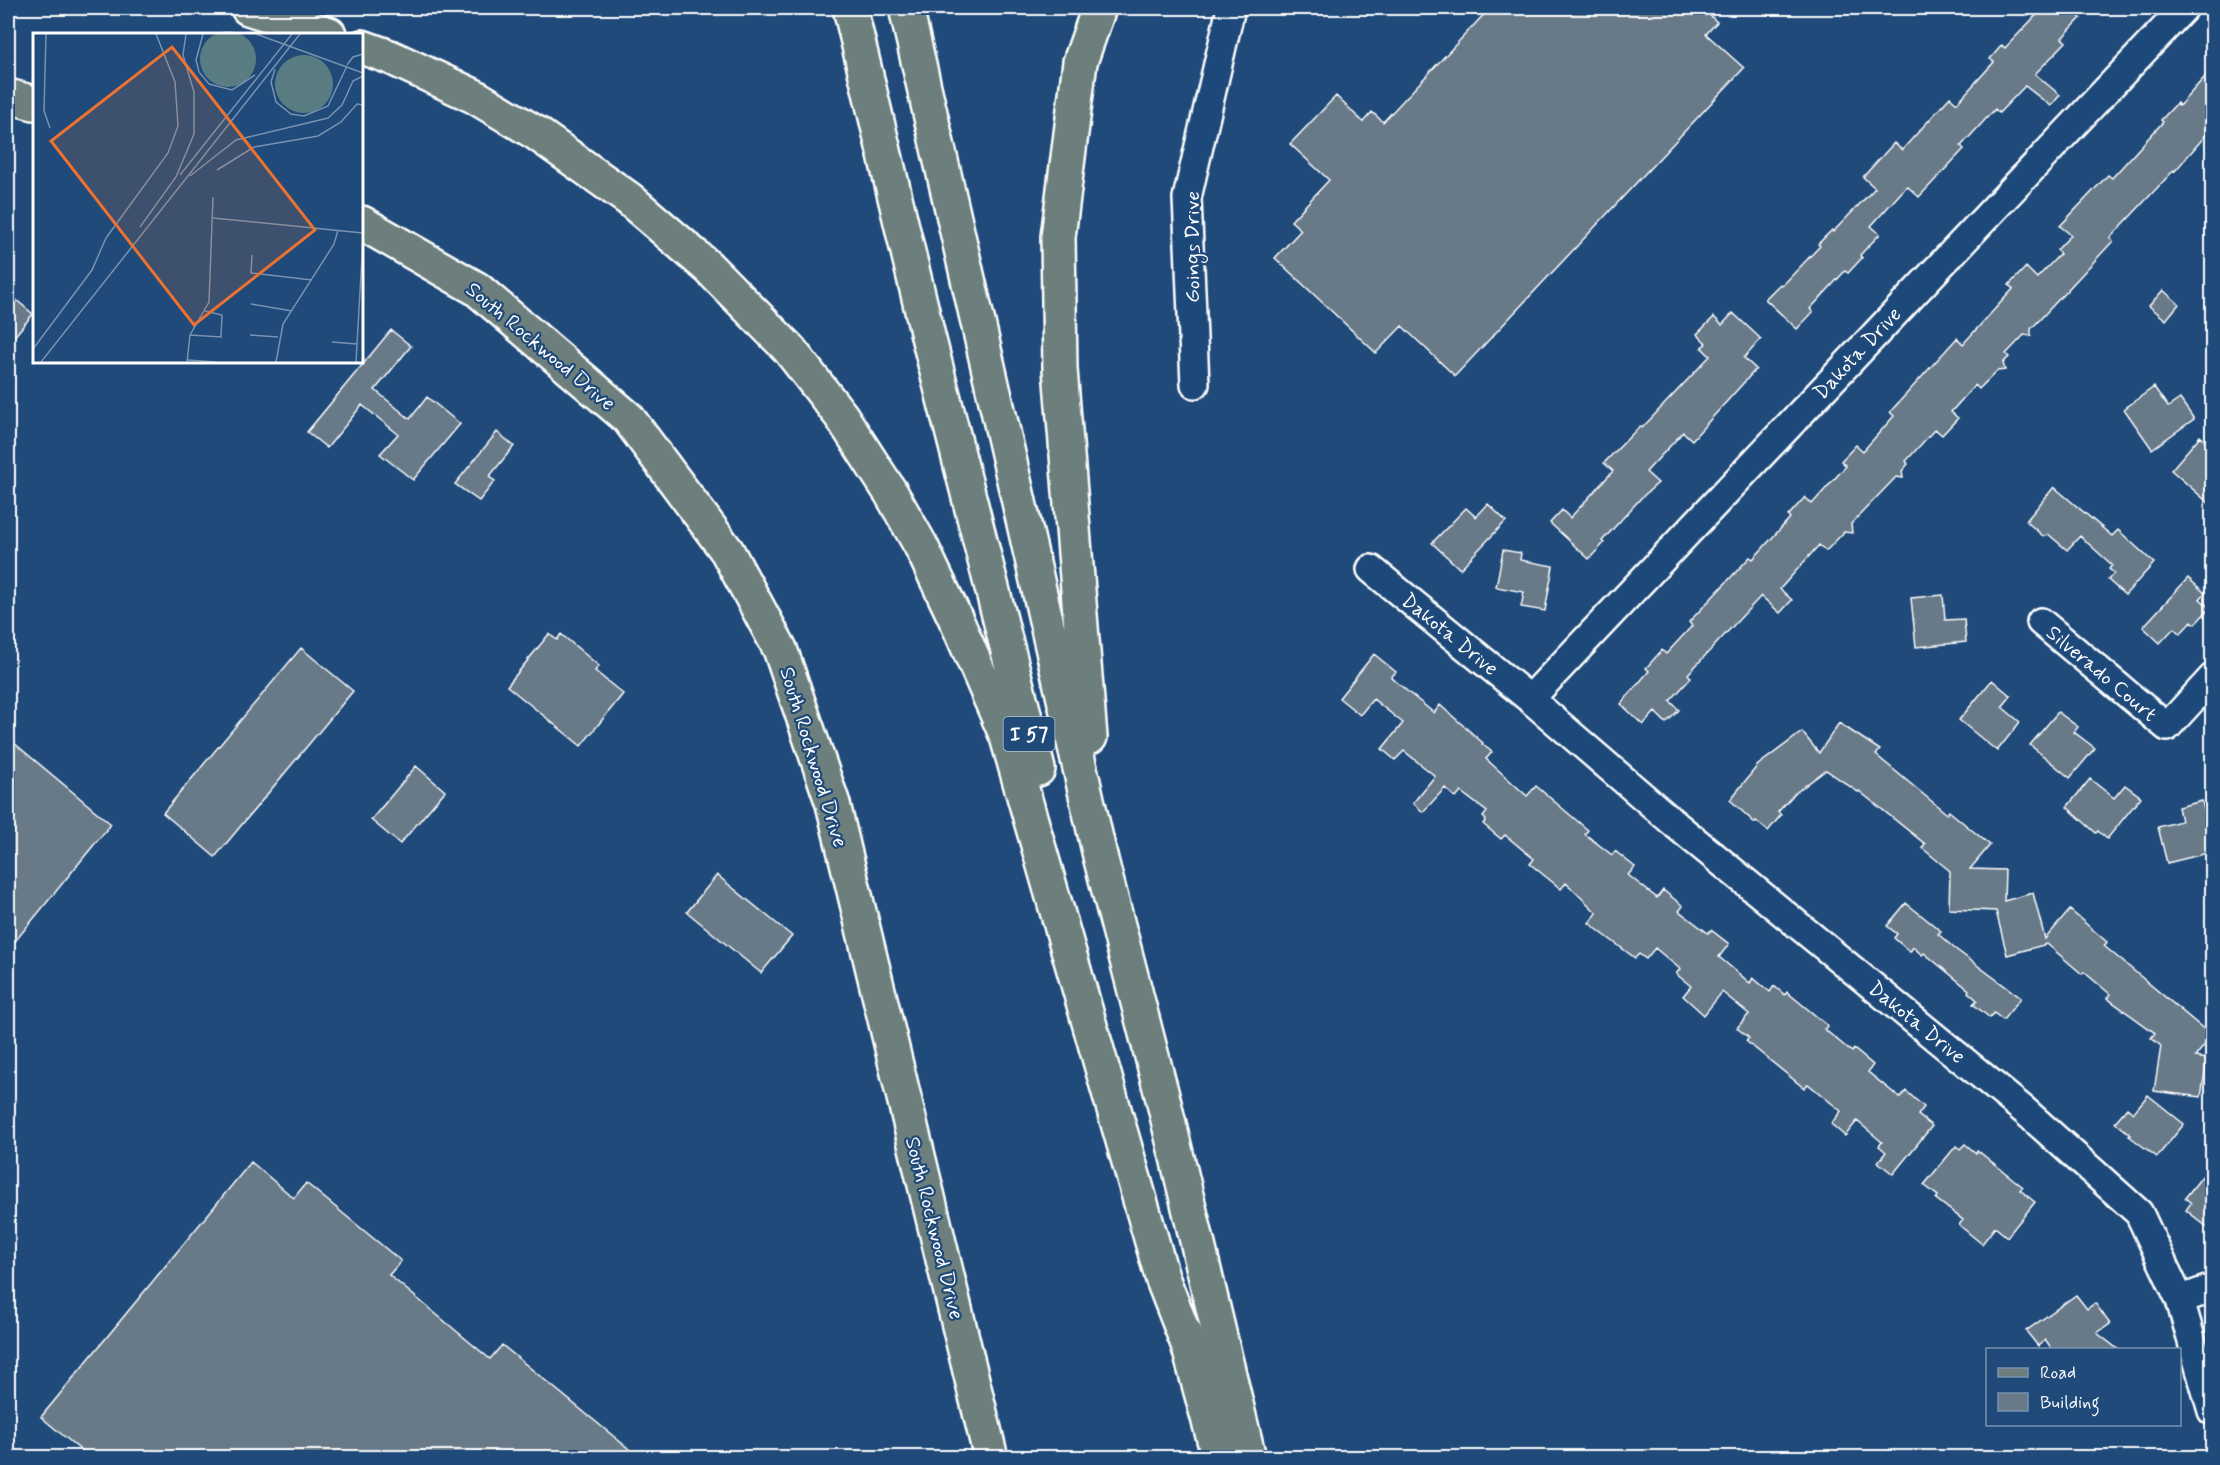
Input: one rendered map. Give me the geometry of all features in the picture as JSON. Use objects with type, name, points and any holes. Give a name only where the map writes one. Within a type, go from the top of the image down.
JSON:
[{"type":"main road","points":[[248,8],[326,33]]},
{"type":"main road","name":"I 57","points":[[850,8],[931,348],[1219,1458]]},
{"type":"main road","name":"I 57","points":[[906,8],[1100,856],[1164,1103],[1249,1458]]},
{"type":"main road","points":[[1099,8],[1080,63],[1058,237],[1060,369],[1100,856]]},
{"type":"main road","points":[[363,46],[474,96],[536,134],[629,199],[708,267],[789,349],[842,417],[891,494],[921,546],[1007,737],[1163,1280],[1191,1352]]},
{"type":"main road","points":[[8,96],[33,103]]},
{"type":"main road","name":"South Rockwood Drive","points":[[363,224],[477,289],[628,418],[727,551],[780,649],[833,804],[991,1458]]},
{"type":"street","name":"Goings Drive","points":[[1195,384],[1187,198],[1231,8]]},
{"type":"street","name":"Dakota Drive","points":[[1530,699],[2184,8]]},
{"type":"street","name":"Dakota Drive","points":[[1371,569],[1530,699],[1676,825],[2025,1111],[2139,1213],[2180,1300],[2212,1411]]},
{"type":"street","name":"Silverado Court","points":[[2041,622],[2167,727],[2212,678]]},
{"type":"street","points":[[2180,1300],[2212,1288]]},
{"type":"building","points":[[1490,8],[1702,8],[1717,22],[1706,34],[1744,68],[1455,376],[1402,326],[1376,353],[1275,258],[1301,230],[1291,221],[1329,180],[1290,144],[1336,96],[1363,122],[1372,112],[1383,122]]},
{"type":"building","points":[[2043,8],[2069,8],[2081,18],[2062,38],[2066,42],[2035,74],[2060,95],[2051,106],[2025,86],[1999,113],[1995,109],[1961,146],[1964,149],[1919,197],[1907,186],[1871,226],[1880,234],[1860,255],[1862,258],[1848,273],[1845,271],[1810,309],[1813,312],[1797,329],[1765,299],[1780,284],[1782,286],[1820,246],[1818,244],[1832,230],[1833,232],[1875,188],[1863,177],[1894,143],[1902,150],[1950,97],[1957,103],[1994,62],[1990,59],[2002,45],[2005,48]]},
{"type":"building","points":[[2212,69],[2212,128],[2175,171],[2110,238],[2113,241],[2031,329],[2031,336],[2024,335],[2006,354],[2009,357],[2003,363],[2005,370],[1997,371],[1979,389],[1975,385],[1951,412],[1958,418],[1942,435],[1935,429],[1906,461],[1908,464],[1902,471],[1903,478],[1896,477],[1851,524],[1852,533],[1844,532],[1826,551],[1819,545],[1780,589],[1792,600],[1780,613],[1761,596],[1688,674],[1691,678],[1670,701],[1679,710],[1666,723],[1655,712],[1643,725],[1621,704],[1649,671],[1646,668],[1662,650],[1666,654],[1692,626],[1689,622],[1750,557],[1753,559],[1790,518],[1788,516],[1805,497],[1812,504],[1846,466],[1841,461],[1856,445],[1863,451],[1894,416],[1890,412],[1957,338],[1963,344],[2013,289],[2009,285],[2026,267],[2037,278],[2060,254],[2057,250],[2071,235],[2060,226],[2108,175],[2112,178],[2163,122],[2161,120],[2177,103],[2179,106]]},
{"type":"building","points":[[2163,290],[2179,304],[2166,320],[2149,306]]},
{"type":"building","points":[[8,293],[33,314],[8,344]]},
{"type":"building","points":[[1733,313],[1761,339],[1744,358],[1756,369],[1692,440],[1683,432],[1646,472],[1658,483],[1641,498],[1589,559],[1550,523],[1562,510],[1570,518],[1613,471],[1604,463],[1640,426],[1642,428],[1710,356],[1702,348],[1706,343],[1697,334],[1714,317],[1722,325]]},
{"type":"building","points":[[391,330],[411,346],[375,390],[410,419],[427,397],[460,424],[413,480],[380,454],[398,434],[362,405],[327,448],[307,432]]},
{"type":"building","points":[[2154,387],[2168,407],[2180,399],[2194,419],[2152,449],[2124,409]]},
{"type":"building","points":[[497,432],[514,446],[489,477],[495,481],[479,501],[455,484]]},
{"type":"building","points":[[2200,436],[2212,447],[2212,506],[2171,470]]},
{"type":"building","points":[[2054,487],[2112,536],[2118,530],[2154,563],[2125,595],[2108,580],[2114,573],[2109,569],[2112,565],[2080,536],[2067,550],[2048,534],[2044,537],[2026,521]]},
{"type":"building","points":[[1488,504],[1506,521],[1460,569],[1432,543],[1466,508],[1476,517]]},
{"type":"building","points":[[1503,550],[1521,553],[1520,560],[1553,566],[1545,611],[1521,607],[1524,592],[1496,587]]},
{"type":"building","points":[[2188,578],[2205,593],[2200,599],[2210,608],[2195,624],[2192,621],[2180,634],[2174,628],[2160,643],[2143,627]]},
{"type":"building","points":[[1943,595],[1945,620],[1964,619],[1966,642],[1916,647],[1911,598]]},
{"type":"building","points":[[549,634],[557,640],[561,634],[599,666],[595,671],[623,694],[581,746],[507,686]]},
{"type":"building","points":[[301,648],[353,691],[215,857],[163,813]]},
{"type":"building","points":[[1374,654],[1396,672],[1391,677],[1408,692],[1434,713],[1440,705],[1483,743],[1492,752],[1486,759],[1527,796],[1536,786],[1588,830],[1585,834],[1612,855],[1615,851],[1635,867],[1628,875],[1657,898],[1663,890],[1683,906],[1679,911],[1708,933],[1711,930],[1729,944],[1719,957],[1750,983],[1753,978],[1770,992],[1774,986],[1785,995],[1787,992],[1828,1026],[1824,1029],[1852,1052],[1854,1049],[1873,1065],[1868,1072],[1900,1098],[1906,1091],[1924,1107],[1918,1115],[1932,1126],[1893,1174],[1878,1162],[1886,1152],[1879,1146],[1882,1142],[1857,1121],[1845,1136],[1831,1124],[1841,1111],[1808,1084],[1804,1088],[1746,1041],[1749,1038],[1737,1028],[1749,1014],[1722,992],[1704,1015],[1683,996],[1691,986],[1676,974],[1680,969],[1655,948],[1646,959],[1639,954],[1635,958],[1589,923],[1597,913],[1566,883],[1561,889],[1530,864],[1534,859],[1505,835],[1501,839],[1483,824],[1486,820],[1483,817],[1487,812],[1461,792],[1456,798],[1445,788],[1423,812],[1413,803],[1435,776],[1404,751],[1395,760],[1382,749],[1403,723],[1373,699],[1360,715],[1339,698]]},
{"type":"building","points":[[1992,680],[2011,696],[2002,707],[2020,722],[1997,751],[1959,720]]},
{"type":"building","points":[[2058,712],[2078,727],[2074,732],[2095,748],[2070,778],[2030,745]]},
{"type":"building","points":[[1839,723],[1880,750],[1876,755],[1947,814],[1949,811],[1990,845],[1970,869],[2005,870],[2004,901],[2033,893],[2045,939],[2070,910],[2107,942],[2104,946],[2212,1036],[2195,1057],[2207,1059],[2201,1097],[2154,1091],[2161,1046],[2151,1038],[2155,1033],[2107,998],[2110,994],[2047,944],[2007,955],[1996,911],[1949,909],[1950,871],[1922,848],[1925,844],[1859,791],[1826,770],[1794,794],[1778,812],[1781,815],[1768,831],[1756,821],[1755,823],[1730,800],[1758,765],[1802,732],[1819,753]]},
{"type":"building","points":[[8,738],[111,824],[8,950]]},
{"type":"building","points":[[416,766],[445,791],[400,844],[371,820]]},
{"type":"building","points":[[2090,779],[2114,798],[2125,785],[2141,797],[2107,839],[2098,831],[2096,833],[2067,807]]},
{"type":"building","points":[[2202,801],[2212,852],[2167,863],[2158,827],[2181,821],[2178,807]]},
{"type":"building","points":[[717,875],[792,936],[761,973],[687,912]]},
{"type":"building","points":[[1906,903],[1941,931],[1938,934],[1954,948],[2021,998],[2003,1020],[1994,1013],[1990,1018],[1973,1004],[1977,1000],[1968,992],[1969,990],[1924,953],[1922,955],[1913,947],[1910,952],[1894,938],[1897,934],[1887,926]]},
{"type":"building","points":[[2148,1095],[2184,1124],[2157,1157],[2115,1122],[2127,1108],[2133,1113]]},
{"type":"building","points":[[1965,1144],[1976,1153],[1977,1150],[2023,1187],[2020,1190],[2035,1202],[2007,1237],[1995,1227],[1982,1244],[1959,1225],[1963,1220],[1936,1199],[1938,1196],[1924,1185],[1956,1146],[1960,1149]]},
{"type":"building","points":[[251,1162],[294,1198],[306,1183],[401,1261],[389,1275],[490,1359],[502,1345],[640,1458],[90,1458],[41,1417]]},
{"type":"building","points":[[2212,1164],[2212,1231],[2186,1210],[2191,1203],[2185,1198]]},
{"type":"building","points":[[2076,1295],[2087,1309],[2095,1303],[2110,1324],[2097,1333],[2116,1348],[2051,1348],[2045,1340],[2038,1346],[2026,1331]]}]
